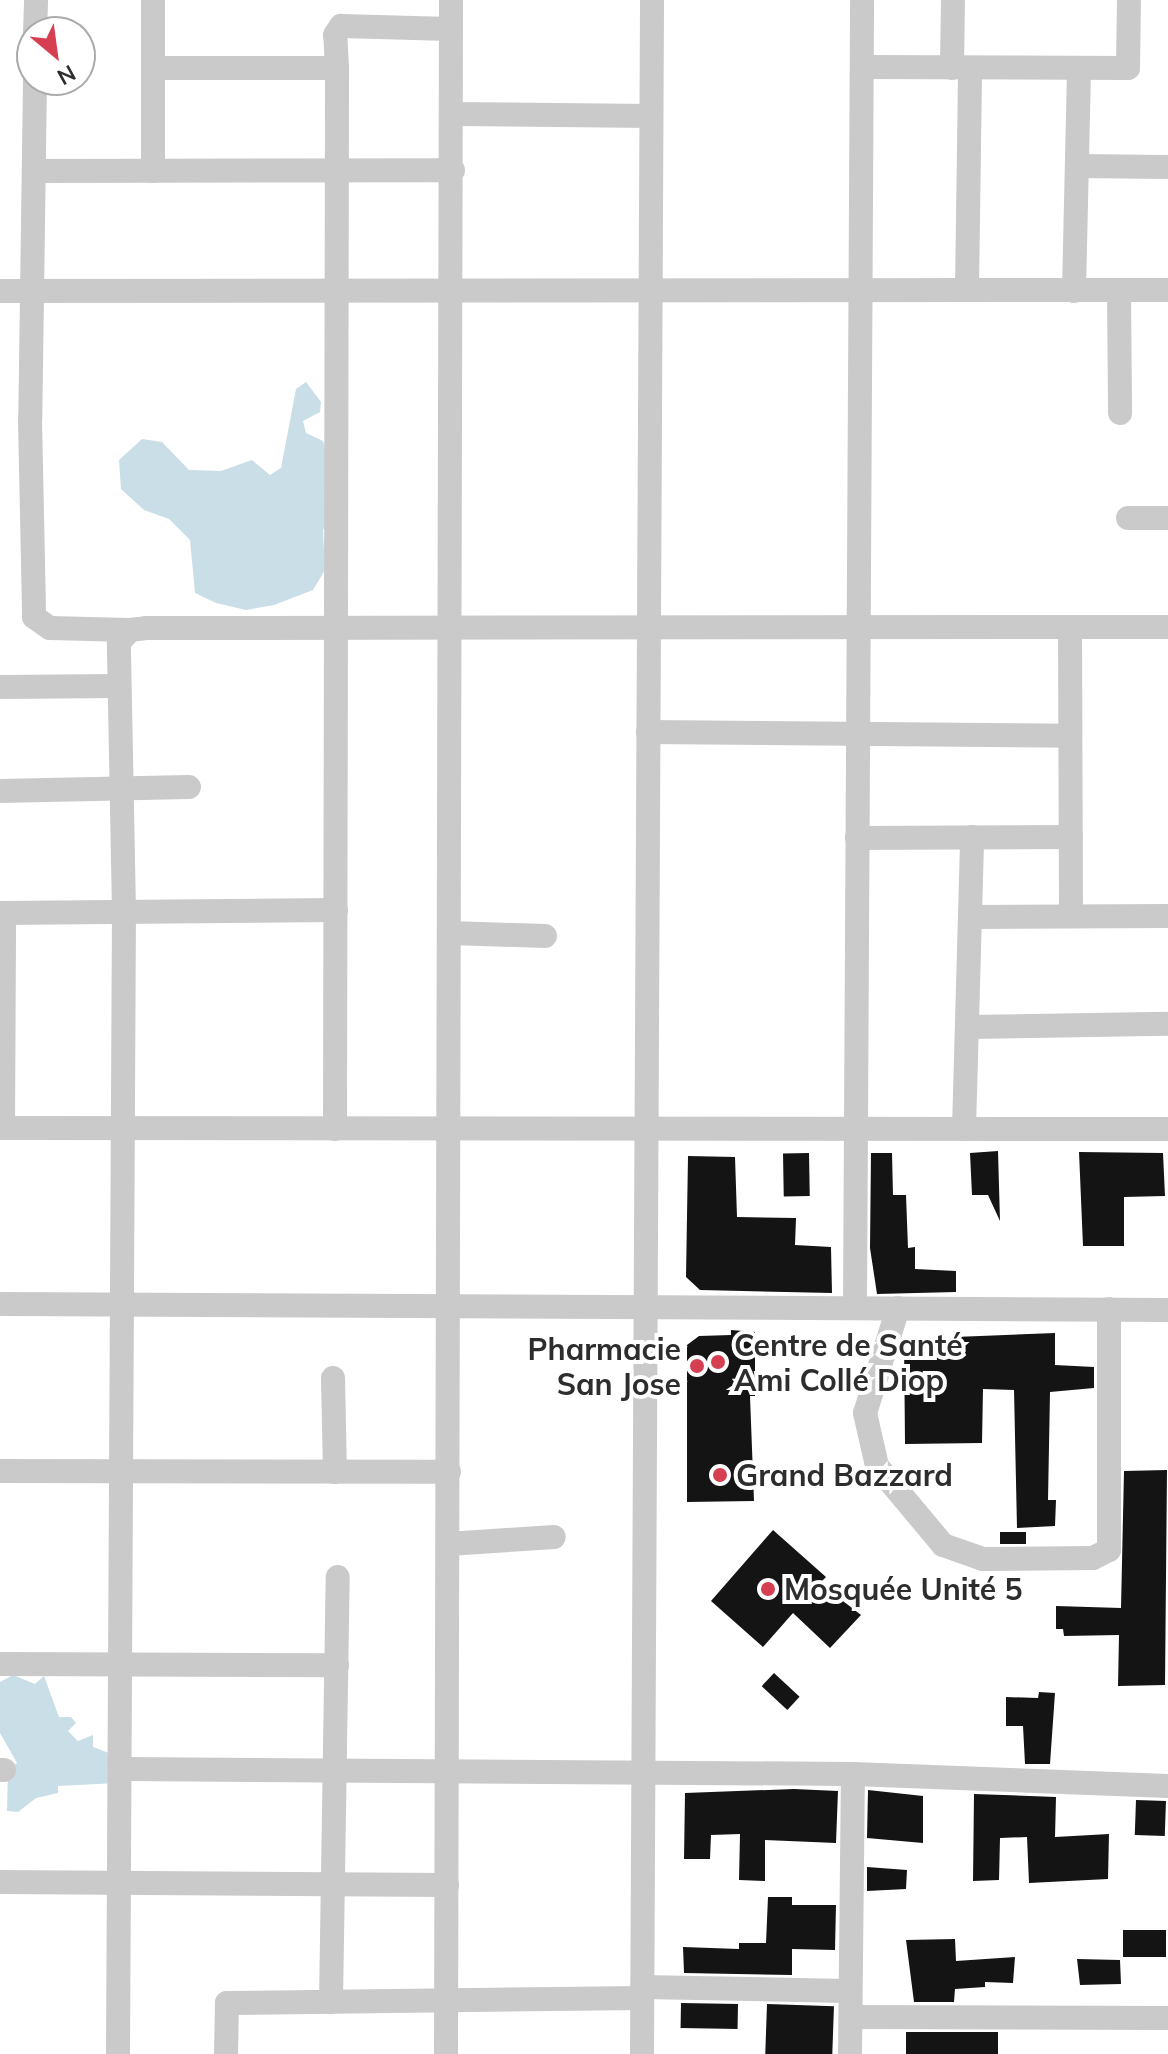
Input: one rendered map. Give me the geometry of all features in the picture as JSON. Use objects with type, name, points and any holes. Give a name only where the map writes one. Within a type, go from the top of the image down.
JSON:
[{"type":"street","points":[[153,0],[153,171]]},
{"type":"street","points":[[446,2054],[454,114],[451,0]]},
{"type":"street","points":[[642,2054],[652,0]]},
{"type":"street","points":[[855,1308],[862,0]]},
{"type":"street","points":[[953,0],[961,68],[967,290]]},
{"type":"street","points":[[862,67],[1128,68],[1129,0]]},
{"type":"street","points":[[335,1129],[335,35],[341,26],[450,29]]},
{"type":"street","points":[[153,68],[337,68]]},
{"type":"street","points":[[1074,291],[1079,68]]},
{"type":"street","points":[[35,96],[34,617],[50,628],[1168,627]]},
{"type":"street","points":[[454,114],[651,116]]},
{"type":"street","points":[[1077,166],[1168,167]]},
{"type":"street","points":[[34,171],[453,170]]},
{"type":"street","points":[[1119,290],[1120,413]]},
{"type":"street","points":[[0,291],[1168,290]]},
{"type":"street","points":[[1128,518],[1168,518]]},
{"type":"street","points":[[1070,627],[1071,916]]},
{"type":"street","points":[[118,2054],[115,1882],[122,1664],[124,912],[118,686],[119,642],[130,630]]},
{"type":"street","points":[[0,687],[118,686]]},
{"type":"street","points":[[648,732],[1070,736]]},
{"type":"street","points":[[0,791],[189,787]]},
{"type":"street","points":[[964,1129],[972,837]]},
{"type":"street","points":[[857,838],[1071,837]]},
{"type":"street","points":[[336,910],[2,913],[2,1128],[1168,1129]]},
{"type":"street","points":[[971,917],[1168,916]]},
{"type":"street","points":[[450,933],[545,936]]},
{"type":"street","points":[[968,1027],[1168,1024]]},
{"type":"street","points":[[0,1304],[1168,1310]]},
{"type":"street","points":[[898,1308],[865,1413],[877,1466],[901,1502],[943,1545],[983,1559],[1093,1558],[1109,1550],[1109,1309]]},
{"type":"street","points":[[333,1378],[335,1472]]},
{"type":"street","points":[[0,1471],[449,1472]]},
{"type":"street","points":[[448,1544],[554,1537]]},
{"type":"street","points":[[331,2002],[338,1577]]},
{"type":"street","points":[[0,1664],[337,1665]]},
{"type":"street","points":[[121,1769],[853,1774],[1168,1786]]},
{"type":"street","points":[[850,2054],[852,2017],[847,1991],[853,1774]]},
{"type":"street","points":[[0,1882],[447,1885]]},
{"type":"street","points":[[226,2054],[227,2003],[447,2000],[642,1992],[847,1991]]},
{"type":"street","points":[[852,2017],[1168,2018]]},
{"type":"water","points":[[306,382],[321,402],[320,412],[303,421],[306,433],[323,441],[326,451],[331,515],[323,530],[325,570],[313,590],[274,605],[246,610],[216,603],[195,593],[190,540],[169,519],[144,510],[121,489],[119,460],[142,439],[162,442],[189,470],[221,471],[252,460],[270,475],[281,468],[296,389]]},
{"type":"water","points":[[13,1675],[35,1684],[44,1676],[59,1717],[71,1717],[76,1723],[68,1731],[78,1741],[93,1735],[93,1747],[114,1755],[117,1783],[58,1786],[58,1793],[36,1798],[18,1812],[7,1811],[8,1769],[17,1763],[0,1733],[0,1682]]},
{"type":"building","points":[[998,1151],[1000,1221],[988,1195],[972,1195],[970,1153]]},
{"type":"building","points":[[1079,1152],[1163,1153],[1165,1196],[1124,1197],[1124,1246],[1083,1246]]},
{"type":"building","points":[[783,1153],[809,1153],[810,1196],[784,1196]]},
{"type":"building","points":[[871,1153],[892,1153],[893,1195],[906,1195],[908,1248],[915,1247],[915,1269],[956,1271],[956,1292],[877,1294],[870,1248]]},
{"type":"building","points":[[688,1156],[735,1157],[737,1217],[796,1218],[795,1245],[831,1247],[832,1293],[700,1290],[686,1277]]},
{"type":"building","points":[[731,1330],[755,1332],[755,1396],[750,1396],[754,1501],[687,1502],[687,1345],[699,1336],[731,1335]]},
{"type":"building","points":[[1055,1333],[1055,1365],[1094,1367],[1094,1388],[1050,1392],[1048,1500],[1056,1500],[1055,1526],[1017,1528],[1014,1390],[983,1389],[982,1443],[905,1444],[904,1339]]},
{"type":"building","points":[[1167,1470],[1165,1685],[1118,1686],[1119,1635],[1064,1636],[1063,1629],[1056,1629],[1056,1606],[1121,1608],[1124,1471]]},
{"type":"building","name":"Mosquée Unité 5","points":[[773,1530],[826,1577],[820,1583],[861,1615],[830,1648],[793,1613],[763,1647],[711,1601]]},
{"type":"building","points":[[1000,1532],[1026,1532],[1026,1544],[1000,1544]]},
{"type":"building","points":[[774,1673],[800,1697],[787,1710],[762,1686]]},
{"type":"building","points":[[1039,1692],[1055,1693],[1050,1764],[1025,1764],[1023,1726],[1006,1726],[1006,1697],[1038,1698]]},
{"type":"building","points":[[794,1789],[838,1791],[836,1843],[765,1840],[765,1881],[739,1880],[740,1834],[711,1835],[710,1859],[684,1859],[685,1793]]},
{"type":"building","points":[[868,1790],[923,1796],[923,1843],[867,1838]]},
{"type":"building","points":[[974,1794],[1056,1797],[1055,1837],[1109,1834],[1108,1879],[1029,1883],[1027,1837],[1000,1838],[999,1880],[973,1881]]},
{"type":"building","points":[[1136,1800],[1166,1801],[1165,1836],[1135,1835]]},
{"type":"building","points":[[867,1867],[907,1870],[906,1889],[867,1891]]},
{"type":"building","points":[[768,1897],[792,1897],[792,1905],[836,1905],[835,1950],[792,1949],[792,1975],[684,1973],[683,1947],[739,1949],[739,1943],[766,1943]]},
{"type":"building","points":[[1123,1930],[1166,1930],[1166,1957],[1123,1957]]},
{"type":"building","points":[[955,1939],[956,1961],[1015,1957],[1013,1983],[985,1982],[985,1987],[955,1989],[954,2002],[914,2002],[906,1940]]},
{"type":"building","points":[[1077,1959],[1120,1960],[1121,1984],[1080,1985]]},
{"type":"building","points":[[681,2003],[738,2004],[738,2029],[681,2028]]},
{"type":"building","points":[[767,2004],[834,2006],[832,2054],[765,2054]]},
{"type":"building","points":[[906,2032],[998,2032],[998,2054],[906,2054]]},
{"type":"place","name":"Centre de Santé Ami Collé Diop","points":[[718,1362]]},
{"type":"place","name":"Pharmacie San Jose","points":[[697,1366]]},
{"type":"place","name":"Grand Bazzard","points":[[720,1475]]},
{"type":"place","name":"Mosquée Unité 5","points":[[768,1589]]}]
